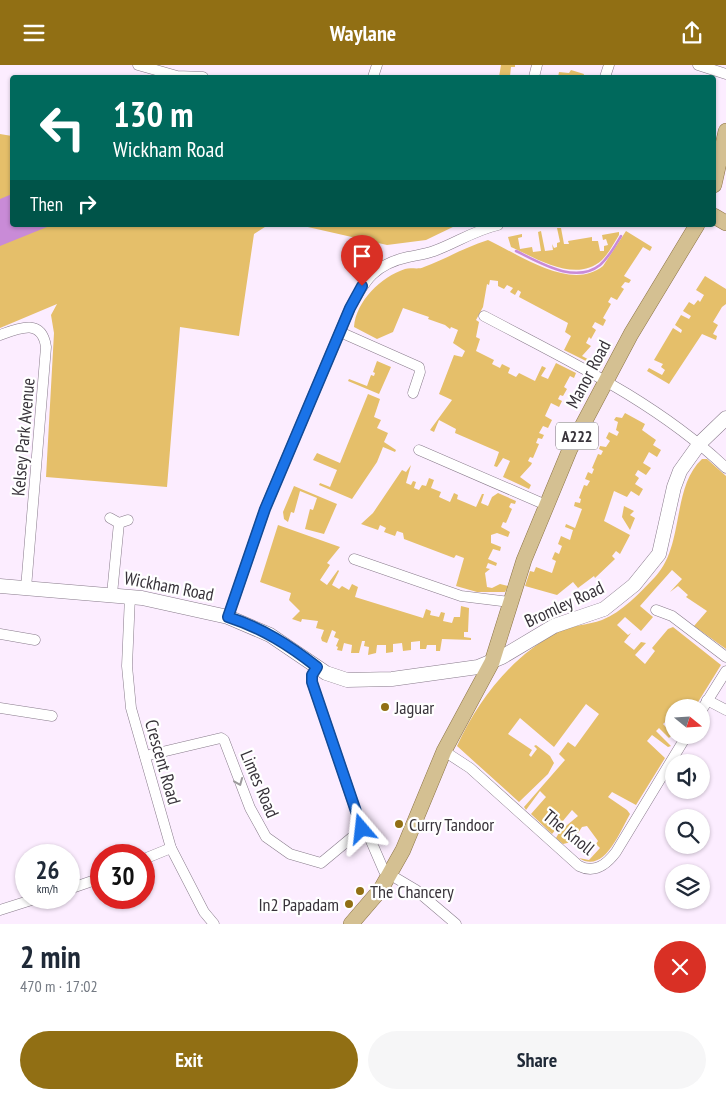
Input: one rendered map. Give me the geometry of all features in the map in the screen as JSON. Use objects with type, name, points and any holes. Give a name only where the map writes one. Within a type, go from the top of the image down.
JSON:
[{"type":"main road","points":[[716,176],[726,131]]},
{"type":"main road","name":"Manor Road","points":[[492,662],[510,602],[546,505],[570,449],[631,334],[696,227]]},
{"type":"main road","name":"Bromley Road","points":[[492,662],[554,625],[604,609],[634,585],[657,559],[676,479],[700,443],[726,417]]},
{"type":"main road","name":"Wickham Road","points":[[0,586],[130,596],[176,604],[228,617],[270,635],[294,649],[317,667],[340,678],[374,681],[448,673],[492,662]]},
{"type":"main road","name":"A222","points":[[351,924],[382,889],[391,875],[424,803],[444,751],[492,662]]},
{"type":"street","points":[[138,65],[173,75]]},
{"type":"street","points":[[698,65],[726,74]]},
{"type":"street","points":[[228,617],[265,509],[340,332],[362,286],[376,270],[398,259],[432,252],[482,227]]},
{"type":"street","points":[[484,316],[606,381],[700,443],[726,468]]},
{"type":"street","name":"Kelsey Park Avenue","points":[[0,335],[23,327],[34,328],[42,335],[46,347],[26,588]]},
{"type":"street","points":[[340,332],[420,367],[420,373],[413,393]]},
{"type":"street","points":[[420,450],[546,505]]},
{"type":"street","points":[[112,594],[119,520]]},
{"type":"street","points":[[354,559],[461,596],[510,602]]},
{"type":"street","name":"Crescent Road","points":[[130,596],[127,681],[131,708],[171,848],[204,912],[214,924]]},
{"type":"street","points":[[656,610],[672,616],[726,657]]},
{"type":"street","points":[[0,634],[35,640]]},
{"type":"street","points":[[317,667],[312,675],[312,682],[362,829],[368,834],[384,871],[416,890],[456,924]]},
{"type":"street","points":[[709,699],[726,671]]},
{"type":"street","points":[[710,701],[726,709]]},
{"type":"street","points":[[0,708],[52,716]]},
{"type":"street","name":"Limes Road","points":[[145,756],[221,738],[226,744],[239,783],[256,821],[266,837],[277,847],[290,854],[321,863],[362,829]]},
{"type":"street","name":"The Knoll","points":[[444,751],[470,768],[580,866],[592,869],[605,864],[616,852],[682,744]]},
{"type":"street","points":[[155,855],[171,848]]},
{"type":"street","points":[[0,910],[15,905]]},
{"type":"shaded area","points":[[501,65],[515,65],[515,67],[511,67],[510,75],[499,75]]},
{"type":"shaded area","points":[[571,70],[584,74],[558,75],[559,72],[569,73]]},
{"type":"shaded area","points":[[0,134],[10,136],[10,227],[265,227],[254,234],[239,336],[180,327],[167,487],[46,477],[54,333],[51,315],[57,304],[0,328]]},
{"type":"shaded area","points":[[10,195],[10,227],[47,227],[0,246],[0,199]]},
{"type":"shaded area","points":[[308,227],[453,227],[426,240],[387,245]]},
{"type":"shaded area","points":[[557,228],[561,228],[564,244],[569,244],[568,241],[592,237],[592,241],[598,241],[600,251],[604,251],[604,246],[608,245],[606,239],[603,240],[602,235],[619,232],[619,235],[602,260],[592,267],[580,270],[556,267],[532,257],[511,247],[508,237],[522,234],[522,237],[518,238],[520,249],[532,247],[533,252],[541,251],[538,232],[541,231],[545,251],[553,250],[552,244],[554,248],[560,242]]},
{"type":"shaded area","points":[[626,231],[652,247],[650,251],[643,247],[624,276],[631,280],[629,283],[625,282],[621,287],[624,289],[617,300],[611,297],[608,302],[611,304],[603,318],[606,320],[603,326],[595,322],[592,327],[596,330],[591,339],[589,337],[586,343],[591,346],[582,356],[597,364],[596,366],[564,350],[571,336],[565,332],[568,323],[519,297],[521,292],[518,290],[515,295],[510,292],[513,288],[507,285],[504,289],[498,286],[498,281],[490,280],[489,285],[487,284],[483,307],[476,320],[479,322],[476,337],[480,339],[476,351],[494,360],[492,364],[500,368],[502,364],[510,368],[508,373],[516,377],[519,373],[535,381],[542,366],[546,368],[541,376],[548,379],[556,363],[576,373],[574,378],[570,376],[564,387],[567,389],[563,396],[560,395],[558,399],[562,401],[559,407],[551,403],[545,416],[552,420],[548,428],[543,426],[539,433],[544,435],[542,439],[538,438],[536,443],[539,444],[533,458],[530,457],[528,461],[532,463],[520,477],[531,485],[529,489],[503,477],[510,461],[503,458],[497,467],[494,466],[499,452],[455,433],[456,429],[439,420],[434,432],[430,430],[452,400],[439,394],[454,355],[462,357],[465,351],[453,343],[458,330],[451,327],[450,329],[445,325],[428,319],[429,317],[403,308],[393,332],[377,339],[354,327],[359,308],[371,291],[387,278],[405,269],[422,268],[488,240],[529,261],[560,273],[576,275],[590,273],[603,266]]},
{"type":"shaded area","points":[[705,276],[726,289],[726,304],[713,322],[718,325],[713,334],[717,336],[716,340],[702,334],[669,384],[647,371],[649,368],[662,375],[665,370],[661,367],[663,364],[654,360],[673,328],[681,333],[682,330],[675,325],[681,315],[689,319],[691,316],[683,311],[689,302],[694,305],[698,300],[700,302],[704,295],[696,290]]},
{"type":"shaded area","points":[[377,361],[391,367],[379,394],[348,381],[349,379],[367,386],[371,375],[374,376],[375,373],[373,372]]},
{"type":"shaded area","points":[[368,394],[380,399],[374,417],[381,420],[377,428],[388,433],[384,442],[396,450],[395,452],[383,447],[377,462],[352,499],[319,485],[320,483],[330,487],[337,470],[313,460],[317,453],[340,463]]},
{"type":"shaded area","points":[[625,413],[645,424],[642,430],[656,440],[653,445],[661,450],[657,457],[649,452],[643,463],[651,468],[646,475],[638,470],[635,475],[639,478],[635,484],[643,489],[639,496],[631,491],[627,497],[614,491],[604,521],[630,535],[620,554],[616,551],[612,556],[615,559],[595,578],[594,576],[578,588],[573,582],[557,595],[525,586],[530,571],[534,572],[536,567],[552,573],[556,561],[552,559],[555,552],[559,554],[562,546],[558,544],[561,536],[570,540],[573,530],[565,527],[566,524],[575,528],[582,509],[574,506],[575,502],[580,503],[581,499],[579,498],[584,485],[587,486],[590,481],[585,479],[588,472],[592,474],[594,469],[592,468],[598,454],[601,455],[603,451],[599,449],[600,446],[606,447],[610,441],[606,438],[609,432],[617,436],[619,432],[616,430],[618,422],[614,420],[616,417],[622,418]]},
{"type":"shaded area","points":[[702,459],[707,459],[726,476],[726,649],[694,626],[707,611],[686,597],[688,595],[678,586],[670,592],[682,579],[672,570],[640,606],[653,617],[641,631],[625,617],[617,625],[628,635],[631,633],[624,642],[634,650],[641,642],[646,643],[635,655],[645,664],[655,651],[652,648],[668,629],[673,627],[721,665],[700,699],[665,699],[665,722],[663,724],[665,726],[665,734],[659,728],[656,731],[665,740],[665,744],[671,746],[668,747],[652,735],[647,741],[665,758],[636,805],[612,792],[608,797],[630,814],[610,849],[596,861],[588,862],[579,858],[589,860],[600,848],[596,844],[598,841],[587,826],[582,827],[576,836],[580,840],[563,844],[556,838],[560,831],[578,816],[572,810],[552,834],[531,814],[546,797],[540,791],[526,810],[524,807],[565,760],[559,754],[568,742],[575,747],[599,714],[586,704],[554,747],[520,718],[508,734],[532,750],[529,755],[531,757],[537,749],[534,746],[536,745],[550,756],[554,763],[548,774],[519,802],[457,746],[465,729],[486,696],[511,666],[526,653],[558,632],[609,617],[630,601],[655,577],[671,549],[681,501],[692,471]]},
{"type":"shaded area","points":[[411,465],[406,483],[411,485],[413,481],[416,482],[414,488],[419,490],[422,485],[426,486],[429,478],[434,480],[431,488],[441,492],[439,497],[450,502],[454,493],[458,495],[457,499],[476,507],[482,494],[484,494],[481,503],[488,506],[492,497],[498,493],[516,501],[515,504],[511,503],[509,507],[512,509],[506,523],[503,522],[501,527],[510,532],[508,537],[497,533],[491,535],[491,543],[501,547],[500,551],[493,549],[488,559],[497,563],[496,566],[488,563],[486,568],[490,569],[485,573],[487,587],[492,588],[500,584],[508,586],[505,592],[477,592],[456,586],[464,558],[456,555],[454,558],[404,539],[403,533],[397,531],[395,536],[384,532],[386,528],[380,525],[378,530],[361,524],[373,513],[402,470],[406,472]]},
{"type":"shaded area","points":[[294,486],[337,504],[324,534],[305,529],[310,509],[313,510],[317,498],[300,491],[294,513],[291,512],[288,522],[284,519],[283,512]]},
{"type":"shaded area","points":[[624,506],[634,511],[630,515],[635,518],[630,530],[622,517]]},
{"type":"shaded area","points":[[278,525],[340,547],[327,563],[330,565],[320,580],[327,585],[338,570],[332,585],[339,589],[342,586],[349,590],[352,584],[358,587],[355,597],[423,618],[426,609],[431,611],[430,615],[439,617],[441,612],[445,613],[443,621],[452,623],[454,617],[460,617],[461,606],[469,608],[468,632],[464,632],[464,637],[471,638],[471,640],[442,639],[440,651],[436,651],[436,645],[427,645],[426,649],[420,649],[420,641],[411,642],[411,650],[403,651],[402,643],[393,644],[393,652],[386,653],[386,645],[377,645],[376,653],[368,655],[369,647],[364,646],[365,641],[362,641],[359,653],[351,653],[352,645],[344,643],[342,651],[337,650],[338,647],[336,646],[339,639],[334,637],[336,632],[332,630],[327,643],[322,641],[321,638],[324,630],[316,628],[318,621],[302,619],[301,622],[292,619],[300,611],[289,600],[291,593],[260,582]]},
{"type":"waterway","points":[[516,251],[557,270],[580,273],[590,271],[600,265],[621,236]]},
{"type":"place","name":"Jaguar","points":[[385,707]]},
{"type":"place","name":"Curry Tandoor","points":[[399,824]]},
{"type":"place","name":"The Chancery","points":[[360,891]]},
{"type":"place","name":"In2 Papadam","points":[[349,904]]},
{"type":"route","points":[[362,286],[350,308],[265,509],[228,617],[270,635],[294,649],[317,667],[312,675],[312,682],[362,829]]}]
